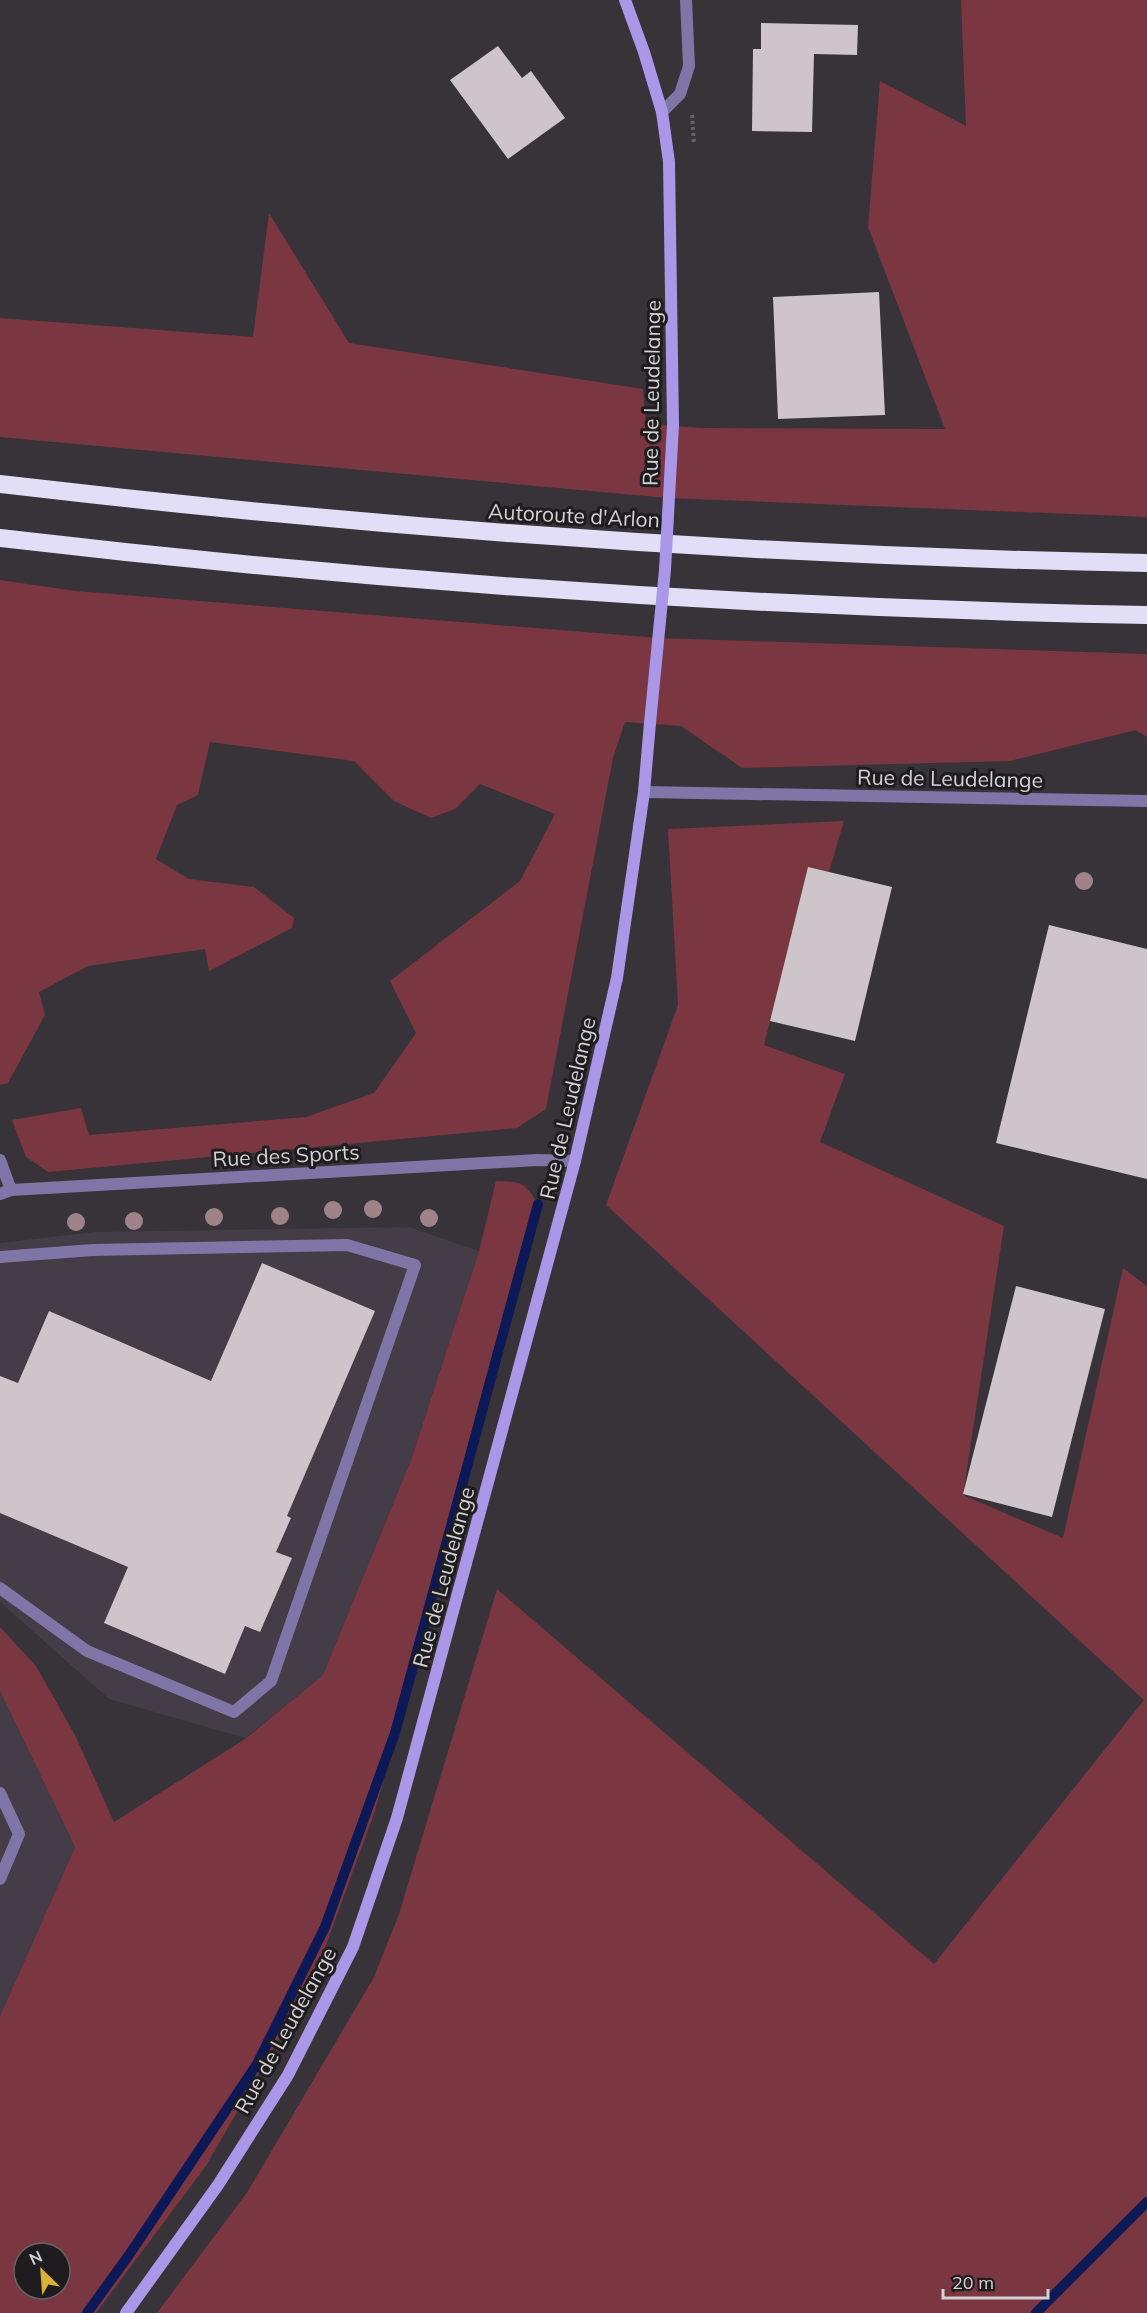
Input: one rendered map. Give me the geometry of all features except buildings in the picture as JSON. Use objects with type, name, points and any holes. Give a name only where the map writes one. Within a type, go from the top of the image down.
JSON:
[{"type":"highway","name":"Autoroute d'Arlon","points":[[0,484],[503,534],[969,560],[1147,563]]},
{"type":"highway","points":[[0,538],[517,588],[964,612],[1147,615]]},
{"type":"main road","name":"Rue de Leudelange","points":[[126,2313],[218,2184],[288,2075],[353,1947],[400,1807],[575,1161],[617,978],[644,792],[665,570],[673,425],[669,162],[662,112],[625,0]]},
{"type":"street","points":[[662,112],[680,93],[689,66],[686,0]]},
{"type":"street","name":"Rue de Leudelange","points":[[644,792],[1147,801]]},
{"type":"street","points":[[0,1160],[5,1192]]},
{"type":"street","name":"Rue des Sports","points":[[5,1192],[525,1161],[575,1161]]},
{"type":"street","points":[[0,1257],[93,1250],[347,1245],[415,1265],[271,1681],[234,1712],[87,1651],[0,1588]]},
{"type":"street","points":[[0,1793],[19,1834],[0,1879]]},
{"type":"shaded area","points":[[961,0],[1147,0],[1147,517],[668,498],[0,437],[0,318],[253,337],[269,213],[349,343],[643,389],[646,424],[702,428],[945,429],[868,227],[880,81],[966,126]]},
{"type":"shaded area","points":[[0,580],[75,591],[660,638],[1147,654],[1147,737],[1136,730],[1010,761],[742,768],[681,726],[625,722],[613,758],[546,1109],[517,1128],[48,1172],[26,1157],[12,1120],[81,1108],[89,1135],[306,1117],[374,1093],[416,1033],[390,981],[520,881],[555,814],[480,784],[455,809],[431,818],[394,801],[354,761],[210,742],[198,795],[177,805],[156,859],[189,879],[254,887],[294,918],[292,928],[209,971],[205,949],[88,966],[39,992],[45,1015],[8,1083],[0,1085]]},
{"type":"shaded area","points":[[844,821],[829,872],[808,868],[764,1045],[845,1074],[820,1142],[1004,1226],[963,1495],[1063,1538],[1123,1268],[1147,1286],[1147,2313],[157,2313],[248,2191],[374,1977],[399,1914],[497,1589],[934,1964],[1144,1700],[606,1205],[678,1005],[668,829]]},
{"type":"shaded area","points":[[496,1181],[517,1183],[529,1191],[538,1204],[375,1811],[314,1978],[206,2166],[96,2313],[0,2313],[0,2016],[75,1847],[0,1691],[0,1627],[36,1666],[75,1735],[114,1822],[245,1739],[323,1675],[411,1460],[479,1251]]},
{"type":"shaded area","points":[[409,1227],[479,1251],[411,1460],[323,1675],[245,1738],[109,1699],[0,1602],[0,1243],[95,1232]]},
{"type":"shaded area","points":[[0,1691],[75,1847],[0,2016]]},
{"type":"waterway","points":[[87,2313],[129,2255],[257,2064],[325,1927],[395,1733],[538,1204]]},
{"type":"waterway","points":[[1036,2313],[1147,2202]]}]
